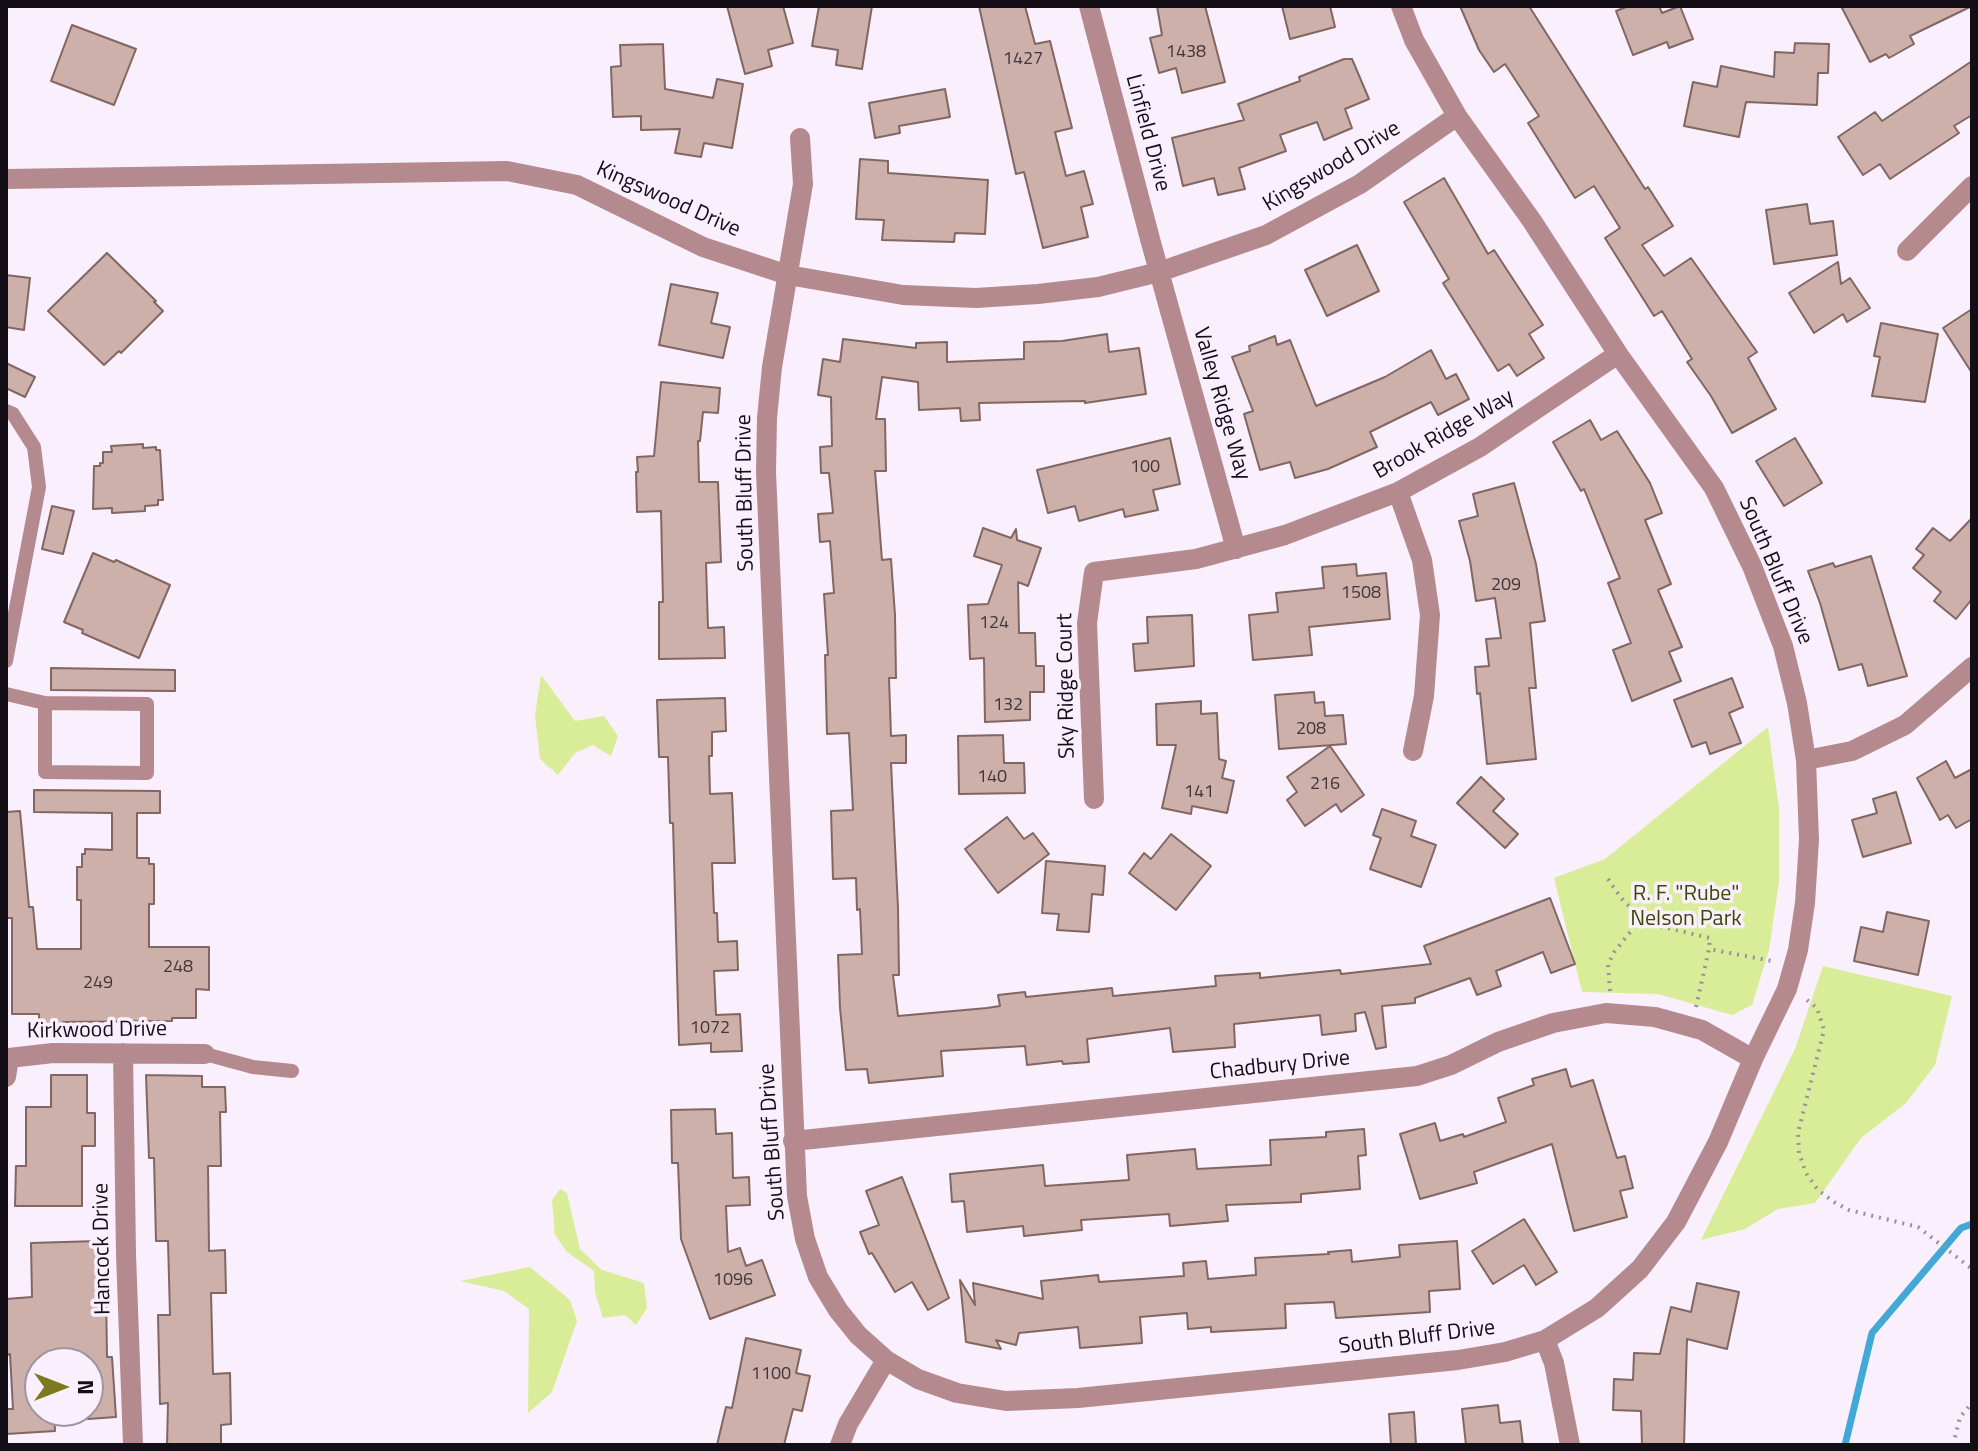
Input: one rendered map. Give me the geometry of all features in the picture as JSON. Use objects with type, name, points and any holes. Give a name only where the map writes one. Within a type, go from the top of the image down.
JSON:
[{"type":"street","name":"Linfield Drive","points":[[1089,6],[1159,272]]},
{"type":"street","name":"South Bluff Drive","points":[[800,138],[803,184],[772,367],[766,472],[793,1141],[797,1196],[805,1239],[818,1277],[858,1335],[886,1360],[918,1379],[957,1393],[1006,1401],[1078,1398],[1458,1360],[1505,1352],[1545,1340],[1597,1308],[1640,1269],[1676,1222],[1718,1142],[1787,989],[1793,965],[1805,903],[1809,840],[1806,760],[1797,703],[1783,646],[1752,566],[1714,488],[1618,354],[1532,221],[1457,116],[1414,40],[1401,6]]},
{"type":"street","name":"Kingswood Drive","points":[[6,179],[507,171],[577,185],[703,247],[788,275],[903,295],[976,298],[1098,287],[1159,272],[1266,235],[1360,184],[1457,116]]},
{"type":"street","points":[[1907,251],[1972,186]]},
{"type":"street","name":"Valley Ridge Way","points":[[1159,272],[1236,549]]},
{"type":"street","name":"Brook Ridge Way","points":[[1236,549],[1320,523],[1398,492],[1480,447],[1618,354]]},
{"type":"street","points":[[1398,492],[1422,560],[1430,615],[1424,696],[1413,751]]},
{"type":"street","name":"Sky Ridge Court","points":[[1094,799],[1087,623],[1094,572],[1166,564],[1236,549]]},
{"type":"street","points":[[1806,760],[1852,751],[1905,725],[1972,667]]},
{"type":"street","name":"Chadbury Drive","points":[[793,1141],[1417,1076],[1553,1023],[1614,1014],[1655,1017],[1690,1026],[1753,1059]]},
{"type":"street","name":"Kirkwood Drive","points":[[6,1077],[9,1058],[53,1053],[205,1054]]},
{"type":"street","name":"Hancock Drive","points":[[123,1053],[133,1445]]},
{"type":"street","points":[[1545,1340],[1554,1363],[1570,1445]]},
{"type":"street","points":[[840,1445],[848,1424],[886,1360]]},
{"type":"lane","points":[[6,411],[13,414],[34,447],[39,487],[6,661]]},
{"type":"lane","points":[[6,694],[45,703],[147,704],[147,773],[45,772],[45,703]]},
{"type":"lane","points":[[205,1054],[253,1067],[292,1071]]},
{"type":"path","points":[[1608,879],[1621,898],[1642,917],[1659,926],[1710,938],[1690,1026]]},
{"type":"path","points":[[1614,1014],[1608,964],[1642,917]]},
{"type":"path","points":[[1709,949],[1793,965]]},
{"type":"path","points":[[1787,989],[1817,1008],[1824,1030],[1798,1133],[1799,1153],[1806,1173],[1818,1190],[1849,1210],[1918,1227],[1972,1269]]},
{"type":"path","points":[[1953,1445],[1960,1417],[1972,1403]]},
{"type":"green space","points":[[541,675],[575,721],[604,716],[618,736],[611,756],[593,745],[575,753],[558,775],[540,759],[535,716]]},
{"type":"green space","name":"R. F. \"Rube\" Nelson Park","points":[[1768,727],[1779,808],[1779,881],[1769,950],[1752,1005],[1732,1015],[1658,994],[1582,992],[1554,878],[1605,859]]},
{"type":"green space","points":[[1823,966],[1952,996],[1935,1065],[1906,1103],[1861,1138],[1815,1203],[1778,1209],[1745,1229],[1701,1240],[1795,1049]]},
{"type":"green space","points":[[560,1189],[567,1193],[580,1249],[602,1270],[644,1283],[647,1308],[636,1325],[625,1315],[603,1318],[595,1292],[594,1271],[567,1252],[555,1235],[552,1200]]},
{"type":"green space","points":[[530,1267],[570,1300],[577,1321],[552,1392],[528,1413],[529,1309],[504,1291],[460,1281]]},
{"type":"building","points":[[727,6],[783,6],[793,43],[768,50],[772,66],[745,74]]},
{"type":"building","points":[[819,6],[872,6],[862,69],[836,65],[838,50],[812,46]]},
{"type":"building","points":[[979,6],[1025,6],[1035,44],[1050,41],[1072,128],[1055,132],[1066,176],[1084,171],[1093,204],[1081,207],[1088,237],[1043,248],[1024,172],[1016,174]]},
{"type":"building","points":[[1157,6],[1205,6],[1225,82],[1182,93],[1176,68],[1159,73],[1150,38],[1162,35]]},
{"type":"building","points":[[1282,6],[1330,6],[1335,27],[1290,39]]},
{"type":"building","points":[[1460,6],[1529,6],[1645,189],[1648,187],[1673,226],[1642,245],[1664,276],[1691,258],[1757,352],[1748,358],[1776,409],[1732,433],[1687,362],[1692,359],[1662,311],[1654,316],[1605,238],[1620,228],[1594,186],[1575,198],[1528,123],[1539,116],[1505,64],[1494,72],[1479,50]]},
{"type":"building","points":[[1629,6],[1659,6],[1662,13],[1680,6],[1693,39],[1669,48],[1667,42],[1633,55],[1616,11]]},
{"type":"building","points":[[1841,6],[1972,6],[1910,36],[1914,44],[1889,58],[1886,54],[1870,62]]},
{"type":"building","points":[[72,25],[136,49],[114,105],[51,81]]},
{"type":"building","points":[[1795,43],[1829,44],[1828,73],[1818,73],[1817,105],[1746,102],[1739,137],[1684,126],[1693,82],[1717,87],[1721,66],[1774,77],[1775,52],[1794,53]]},
{"type":"building","points":[[663,44],[665,89],[713,98],[717,79],[743,84],[732,148],[704,143],[701,157],[675,153],[680,129],[641,130],[641,116],[613,117],[611,67],[621,66],[620,45]]},
{"type":"building","points":[[1344,59],[1352,59],[1369,99],[1345,109],[1352,128],[1324,140],[1317,122],[1280,135],[1286,151],[1239,168],[1245,189],[1218,195],[1214,178],[1183,186],[1172,138],[1244,120],[1238,104],[1300,81],[1299,77]]},
{"type":"building","points":[[1972,61],[1972,115],[1954,126],[1959,133],[1890,179],[1880,164],[1863,175],[1838,137],[1875,112],[1882,121]]},
{"type":"building","points":[[945,89],[950,117],[899,126],[900,133],[875,138],[869,103]]},
{"type":"building","points":[[860,159],[888,161],[888,173],[988,180],[985,234],[955,233],[954,242],[882,240],[884,220],[856,219]]},
{"type":"building","points":[[1444,178],[1488,254],[1494,250],[1543,325],[1529,334],[1544,358],[1517,376],[1509,364],[1498,371],[1443,283],[1449,279],[1404,202]]},
{"type":"building","points":[[1807,204],[1810,224],[1833,221],[1837,255],[1774,264],[1766,210]]},
{"type":"building","points":[[1357,245],[1379,291],[1327,316],[1305,270]]},
{"type":"building","points":[[107,253],[163,311],[121,353],[119,351],[104,365],[48,311]]},
{"type":"building","points":[[1838,262],[1841,284],[1850,278],[1870,308],[1847,322],[1843,314],[1814,333],[1789,293]]},
{"type":"building","points":[[6,275],[30,278],[24,330],[6,327]]},
{"type":"building","points":[[671,284],[718,293],[711,323],[730,327],[723,358],[659,345]]},
{"type":"building","points":[[1972,309],[1972,373],[1943,328]]},
{"type":"building","points":[[1881,323],[1938,334],[1925,402],[1872,396],[1880,357],[1874,356]]},
{"type":"building","points":[[1107,334],[1109,352],[1139,348],[1146,394],[1085,403],[979,403],[980,420],[961,421],[960,408],[919,410],[918,382],[882,377],[876,419],[885,419],[886,471],[875,471],[882,560],[891,559],[895,615],[896,678],[889,678],[891,736],[906,735],[906,763],[891,763],[899,975],[893,975],[898,1016],[1000,1006],[998,995],[1025,992],[1026,997],[1112,988],[1113,996],[1216,986],[1215,976],[1260,973],[1260,978],[1340,970],[1341,974],[1431,964],[1424,946],[1550,898],[1575,964],[1551,973],[1543,952],[1496,971],[1501,986],[1477,995],[1470,978],[1415,998],[1415,1003],[1382,1006],[1386,1047],[1376,1049],[1365,1012],[1355,1014],[1356,1031],[1322,1035],[1320,1015],[1234,1024],[1235,1047],[1173,1052],[1170,1028],[1087,1039],[1089,1062],[1027,1065],[1025,1046],[941,1051],[943,1076],[869,1083],[867,1069],[846,1070],[840,1008],[838,955],[862,954],[856,878],[833,879],[831,811],[853,810],[849,733],[827,734],[825,655],[828,655],[824,594],[834,593],[830,541],[820,542],[818,514],[833,513],[829,473],[821,473],[820,447],[832,446],[831,397],[818,395],[823,359],[840,362],[843,339],[916,348],[916,343],[947,342],[947,362],[1024,359],[1024,342],[1062,341]]},
{"type":"building","points":[[1275,336],[1277,345],[1290,340],[1316,406],[1385,377],[1431,350],[1446,379],[1456,374],[1469,399],[1438,415],[1431,402],[1370,432],[1377,447],[1328,469],[1295,478],[1290,462],[1260,470],[1244,414],[1253,411],[1232,357],[1250,351],[1249,346]]},
{"type":"building","points":[[6,363],[35,377],[25,397],[6,388]]},
{"type":"building","points":[[661,382],[720,388],[718,413],[703,412],[698,441],[699,482],[718,482],[721,562],[706,563],[708,628],[724,627],[725,658],[659,659],[659,602],[663,602],[661,511],[637,512],[636,472],[637,457],[654,456]]},
{"type":"building","points":[[1590,420],[1601,440],[1617,431],[1650,483],[1662,513],[1645,520],[1671,584],[1658,590],[1682,647],[1669,652],[1681,681],[1632,701],[1613,650],[1631,643],[1608,583],[1620,578],[1584,489],[1581,491],[1553,442]]},
{"type":"building","points":[[1170,438],[1180,484],[1153,490],[1158,510],[1125,517],[1123,509],[1079,521],[1075,506],[1048,513],[1037,470]]},
{"type":"building","points":[[1795,438],[1822,483],[1784,506],[1756,461]]},
{"type":"building","points":[[143,444],[143,448],[156,447],[160,450],[163,500],[158,500],[158,505],[145,506],[145,511],[112,513],[112,508],[93,509],[94,466],[103,463],[103,452],[112,452],[111,446]]},
{"type":"building","points":[[1514,483],[1536,564],[1545,621],[1530,623],[1536,688],[1529,688],[1536,759],[1487,764],[1475,667],[1489,666],[1486,639],[1501,638],[1495,598],[1476,601],[1470,561],[1459,521],[1478,516],[1473,494]]},
{"type":"building","points":[[52,506],[74,511],[63,554],[42,549]]},
{"type":"building","points":[[1972,518],[1972,599],[1956,619],[1934,601],[1941,592],[1913,568],[1924,555],[1916,549],[1933,528],[1950,541]]},
{"type":"building","points":[[983,528],[1011,538],[1016,529],[1017,540],[1041,548],[1028,586],[1018,582],[1019,633],[1035,633],[1036,666],[1044,666],[1044,692],[1030,692],[1030,720],[985,722],[984,658],[970,659],[968,605],[988,604],[1002,565],[974,556]]},
{"type":"building","points":[[93,553],[170,585],[139,658],[64,622]]},
{"type":"building","points":[[1871,556],[1907,676],[1868,686],[1862,664],[1839,670],[1808,571]]},
{"type":"building","points":[[1356,564],[1357,576],[1386,573],[1390,619],[1309,627],[1312,655],[1253,660],[1249,615],[1278,612],[1276,593],[1324,588],[1322,567]]},
{"type":"building","points":[[1192,615],[1194,666],[1135,671],[1133,644],[1148,643],[1147,617]]},
{"type":"building","points":[[51,668],[175,670],[175,691],[51,690]]},
{"type":"building","points":[[1732,678],[1743,707],[1729,713],[1741,743],[1710,754],[1706,742],[1692,747],[1674,700]]},
{"type":"building","points":[[1314,692],[1315,703],[1324,702],[1325,716],[1343,715],[1346,744],[1279,749],[1275,695]]},
{"type":"building","points":[[725,698],[726,731],[712,732],[710,794],[732,793],[735,863],[712,863],[714,913],[717,913],[718,942],[737,941],[738,970],[714,971],[716,1015],[740,1014],[742,1051],[711,1052],[711,1043],[679,1045],[673,823],[670,823],[668,757],[659,757],[657,700]]},
{"type":"building","points":[[1201,701],[1201,714],[1217,713],[1219,759],[1226,761],[1222,778],[1234,781],[1227,813],[1192,806],[1191,814],[1162,808],[1176,745],[1157,745],[1156,704]]},
{"type":"building","points":[[1003,735],[1004,763],[1024,763],[1025,793],[959,794],[958,736]]},
{"type":"building","points":[[1330,746],[1364,795],[1341,812],[1336,804],[1305,826],[1287,800],[1297,792],[1287,777]]},
{"type":"building","points":[[1946,761],[1955,778],[1972,769],[1972,819],[1956,828],[1948,815],[1940,820],[1917,778]]},
{"type":"building","points":[[1481,777],[1504,799],[1493,811],[1518,834],[1505,848],[1457,803]]},
{"type":"building","points":[[34,790],[160,791],[160,813],[137,813],[137,858],[149,858],[149,864],[154,864],[154,904],[149,904],[149,947],[209,947],[209,990],[196,989],[196,1018],[63,1022],[63,1026],[39,1026],[39,1014],[12,1014],[12,918],[7,918],[6,914],[6,812],[20,811],[29,907],[33,907],[37,949],[81,949],[77,867],[82,867],[85,849],[112,850],[112,813],[34,812]]},
{"type":"building","points":[[1896,792],[1911,843],[1863,857],[1852,820],[1877,813],[1873,799]]},
{"type":"building","points":[[1382,809],[1416,821],[1411,836],[1436,845],[1421,887],[1370,869],[1381,838],[1373,835]]},
{"type":"building","points":[[1007,817],[1024,839],[1033,833],[1049,854],[998,893],[965,849]]},
{"type":"building","points":[[1171,834],[1211,866],[1176,910],[1129,873],[1144,853],[1151,859]]},
{"type":"building","points":[[1046,861],[1105,866],[1103,895],[1092,894],[1089,932],[1057,930],[1059,914],[1042,913]]},
{"type":"building","points":[[1887,912],[1929,921],[1918,975],[1854,961],[1861,927],[1883,932]]},
{"type":"building","points":[[1566,1069],[1571,1087],[1593,1080],[1617,1158],[1625,1156],[1633,1188],[1620,1191],[1627,1217],[1574,1231],[1552,1144],[1474,1172],[1477,1183],[1420,1199],[1400,1134],[1435,1123],[1440,1141],[1463,1134],[1464,1137],[1506,1122],[1498,1098],[1534,1085],[1532,1079]]},
{"type":"building","points":[[51,1075],[87,1075],[87,1113],[95,1113],[95,1146],[82,1146],[82,1206],[15,1206],[16,1166],[26,1166],[26,1107],[51,1107]]},
{"type":"building","points":[[146,1075],[202,1076],[202,1087],[225,1087],[226,1112],[220,1112],[221,1166],[208,1166],[209,1251],[225,1250],[226,1293],[211,1293],[213,1374],[230,1373],[231,1424],[221,1425],[221,1445],[167,1445],[168,1403],[160,1404],[158,1315],[170,1315],[168,1241],[156,1241],[154,1158],[149,1158]]},
{"type":"building","points":[[715,1109],[716,1134],[732,1133],[733,1178],[749,1177],[750,1205],[726,1206],[728,1252],[740,1248],[746,1266],[762,1260],[775,1295],[710,1319],[681,1239],[678,1163],[672,1163],[671,1110]]},
{"type":"building","points":[[1364,1129],[1366,1155],[1358,1156],[1360,1189],[1301,1194],[1301,1202],[1226,1205],[1228,1221],[1170,1226],[1169,1214],[1081,1220],[1082,1230],[1024,1236],[1023,1226],[967,1232],[964,1201],[952,1202],[950,1174],[1043,1165],[1045,1186],[1129,1180],[1127,1155],[1195,1149],[1197,1169],[1271,1165],[1270,1140],[1326,1137],[1326,1132]]},
{"type":"building","points":[[902,1177],[949,1298],[928,1310],[912,1282],[895,1292],[872,1253],[869,1254],[860,1232],[879,1225],[866,1191]]},
{"type":"building","points":[[1524,1219],[1557,1272],[1536,1285],[1524,1265],[1493,1284],[1472,1251]]},
{"type":"building","points":[[98,1241],[100,1290],[106,1290],[107,1357],[112,1357],[116,1417],[104,1418],[104,1347],[24,1347],[24,1427],[55,1427],[55,1431],[6,1434],[6,1409],[13,1409],[10,1354],[6,1355],[6,1299],[32,1297],[31,1243]]},
{"type":"building","points":[[1457,1241],[1460,1289],[1429,1291],[1430,1312],[1336,1318],[1334,1302],[1285,1304],[1286,1328],[1211,1332],[1211,1327],[1188,1329],[1187,1313],[1140,1317],[1142,1343],[1080,1348],[1078,1327],[1019,1333],[1016,1345],[996,1340],[1001,1349],[966,1342],[960,1280],[975,1305],[973,1283],[1043,1299],[1041,1281],[1098,1275],[1099,1282],[1184,1276],[1183,1263],[1206,1261],[1208,1279],[1256,1275],[1255,1258],[1351,1250],[1352,1262],[1400,1257],[1399,1245]]},
{"type":"building","points":[[1697,1283],[1739,1292],[1727,1349],[1687,1339],[1684,1445],[1642,1445],[1641,1411],[1613,1410],[1614,1379],[1633,1380],[1634,1353],[1660,1354],[1671,1307],[1691,1312]]},
{"type":"building","points":[[746,1338],[801,1350],[796,1373],[810,1376],[802,1411],[793,1409],[784,1445],[717,1445],[726,1407],[732,1408]]},
{"type":"building","points":[[1498,1405],[1500,1423],[1520,1421],[1523,1445],[1466,1445],[1462,1409]]},
{"type":"building","points":[[1414,1412],[1416,1445],[1391,1445],[1389,1414]]},
{"type":"waterway","points":[[1845,1445],[1872,1333],[1961,1228],[1972,1224]]}]
